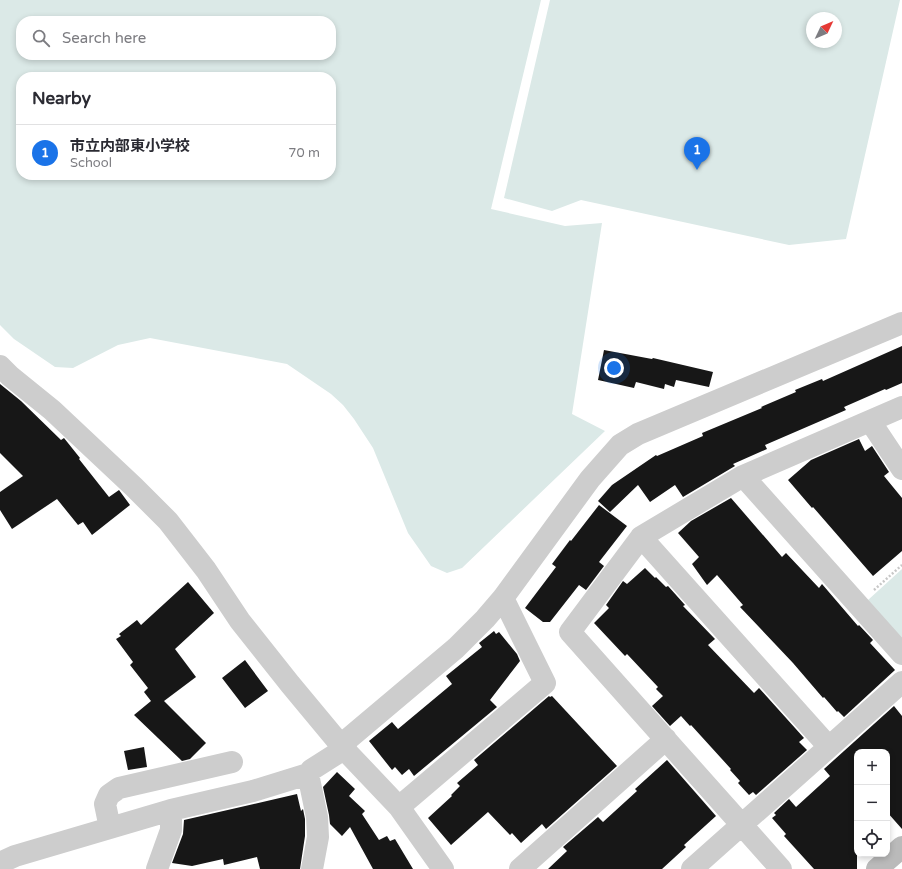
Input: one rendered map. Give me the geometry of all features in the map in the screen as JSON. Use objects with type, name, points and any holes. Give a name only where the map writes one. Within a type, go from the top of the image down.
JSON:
[{"type":"street","points":[[0,863],[15,856],[171,810],[253,791],[308,774],[311,770],[344,749],[348,739],[456,648],[485,619],[503,598],[590,479],[620,445],[638,434],[902,323]]},
{"type":"street","points":[[0,366],[52,410],[168,521],[206,570],[240,621],[344,749],[399,807],[442,869]]},
{"type":"street","points":[[781,869],[570,632],[641,537],[743,476],[902,407]]},
{"type":"street","points":[[870,421],[902,469]]},
{"type":"street","points":[[743,476],[902,654]]},
{"type":"street","points":[[641,537],[829,747]]},
{"type":"street","points":[[399,807],[545,683],[503,598]]},
{"type":"street","points":[[692,869],[902,682]]},
{"type":"street","points":[[520,869],[666,739]]},
{"type":"street","points":[[110,828],[106,804],[109,795],[119,788],[232,762]]},
{"type":"street","points":[[308,774],[317,817],[318,837],[312,869]]},
{"type":"street","points":[[157,869],[171,830],[171,810]]},
{"type":"street","points":[[877,869],[902,847]]},
{"type":"path","points":[[858,605],[902,566]]},
{"type":"shaded area","points":[[0,0],[541,0],[491,209],[565,226],[602,223],[572,414],[605,431],[462,568],[447,573],[431,566],[408,533],[373,448],[354,419],[343,405],[331,394],[287,364],[150,338],[118,345],[73,368],[55,367],[14,339],[0,325]]},
{"type":"shaded area","points":[[550,0],[900,0],[846,239],[789,245],[581,200],[552,211],[504,198]]},
{"type":"shaded area","points":[[902,569],[902,639],[868,600]]},
{"type":"building","points":[[902,346],[902,383],[844,407],[846,410],[765,445],[767,449],[733,464],[735,466],[683,497],[675,485],[650,502],[638,485],[610,512],[598,501],[612,485],[656,455],[657,456],[703,436],[702,433],[762,408],[761,407],[796,392],[795,390],[822,379],[823,381]]},
{"type":"building","points":[[604,350],[653,358],[713,372],[709,387],[676,380],[674,387],[665,384],[664,389],[636,382],[634,388],[598,380]]},
{"type":"building","points":[[0,384],[21,401],[61,440],[64,438],[109,497],[119,490],[130,505],[92,535],[83,522],[78,525],[57,499],[12,529],[0,510],[0,492],[23,476],[0,453]]},
{"type":"building","points":[[859,439],[865,451],[872,446],[889,472],[884,476],[902,498],[902,551],[873,576],[788,480],[811,460]]},
{"type":"building","points":[[731,498],[782,557],[786,553],[819,588],[822,584],[858,626],[859,625],[873,640],[870,643],[895,670],[844,717],[838,711],[837,712],[824,697],[823,698],[793,663],[740,607],[743,605],[717,575],[707,585],[692,564],[699,557],[678,533],[691,521]]},
{"type":"building","points":[[599,505],[627,526],[599,562],[604,566],[586,590],[579,585],[550,622],[543,622],[525,608],[556,567],[552,564]]},
{"type":"building","points":[[645,568],[666,587],[668,586],[685,605],[683,606],[715,639],[708,645],[754,693],[759,688],[804,738],[799,742],[807,750],[756,795],[753,792],[749,795],[738,783],[740,781],[730,770],[731,769],[681,716],[670,726],[652,706],[663,696],[656,689],[658,687],[627,654],[625,656],[594,623],[609,608],[606,605],[623,581],[627,584]]},
{"type":"building","points":[[188,582],[214,613],[175,649],[196,677],[164,701],[206,743],[190,759],[182,761],[134,715],[151,701],[144,692],[148,688],[130,665],[133,662],[116,639],[121,636],[119,634],[137,620],[141,625]]},
{"type":"building","points":[[494,631],[496,634],[499,632],[517,654],[520,661],[490,700],[497,707],[414,776],[409,769],[402,775],[395,767],[392,770],[369,741],[392,722],[398,729],[452,684],[446,676],[482,647],[479,643]]},
{"type":"building","points":[[245,660],[268,691],[245,708],[222,678]]},
{"type":"building","points":[[549,696],[552,696],[617,766],[546,829],[542,824],[521,843],[512,833],[510,835],[488,812],[451,845],[428,818],[452,796],[451,795],[460,786],[457,783],[478,765],[474,760]]},
{"type":"building","points":[[894,706],[902,716],[902,829],[890,815],[890,749],[854,749],[854,857],[857,857],[857,869],[814,869],[784,836],[786,834],[772,818],[776,815],[774,813],[789,799],[796,807],[830,776],[824,769]]},
{"type":"building","points":[[144,747],[147,767],[128,770],[124,751]]},
{"type":"building","points":[[667,760],[716,816],[684,845],[686,847],[662,869],[548,869],[567,851],[563,847],[598,817],[603,822],[637,791],[635,789]]},
{"type":"building","points":[[337,772],[355,789],[349,796],[365,811],[362,814],[379,840],[387,836],[390,841],[395,839],[413,869],[373,869],[350,827],[342,836],[330,824],[323,787]]},
{"type":"building","points":[[297,794],[301,811],[303,809],[305,819],[305,836],[300,869],[260,869],[257,857],[224,865],[223,859],[192,866],[172,863],[183,834],[184,820]]},
{"type":"place","name":"市立内部東小学校","points":[[697,170]]}]
